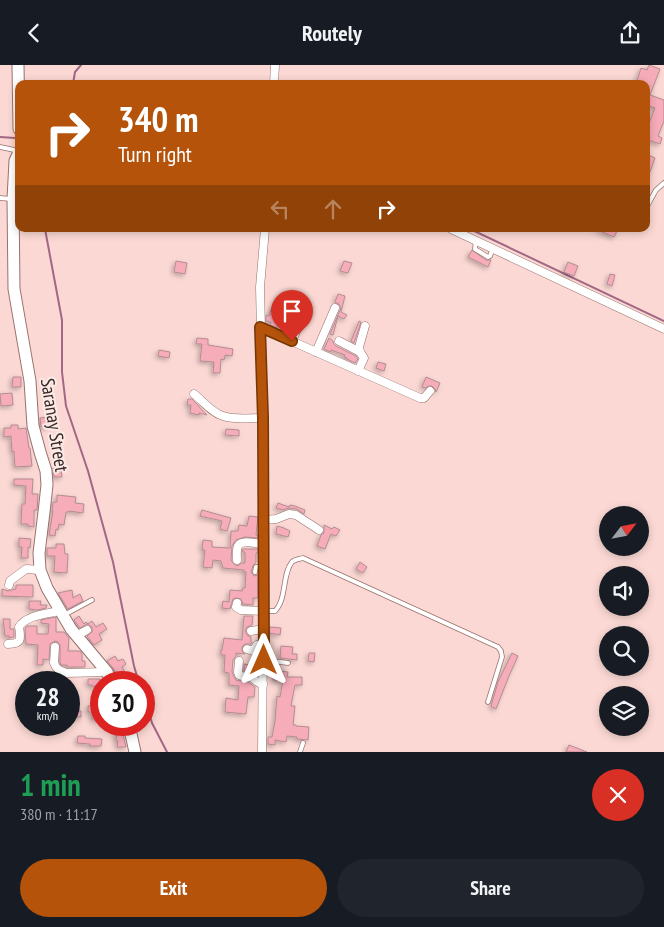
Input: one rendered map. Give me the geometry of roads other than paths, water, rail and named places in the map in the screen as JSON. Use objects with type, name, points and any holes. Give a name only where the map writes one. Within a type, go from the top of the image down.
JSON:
[{"type":"street","points":[[18,65],[18,80]]},
{"type":"street","points":[[274,80],[276,65]]},
{"type":"street","name":"Saranay Street","points":[[15,161],[13,199],[14,289],[30,381],[33,426],[46,471],[47,485],[39,553],[40,570],[61,614],[104,671]]},
{"type":"street","points":[[263,752],[264,520],[260,287],[265,232]]},
{"type":"street","points":[[458,232],[664,329]]},
{"type":"street","points":[[316,352],[334,308]]},
{"type":"street","points":[[358,371],[364,358],[360,352],[359,343],[365,326]]},
{"type":"street","points":[[260,327],[316,352],[332,355],[358,371],[420,398],[424,398],[430,391]]},
{"type":"street","points":[[292,341],[298,327]]},
{"type":"street","points":[[339,341],[360,352]]},
{"type":"street","points":[[194,394],[222,416],[232,418],[263,418]]},
{"type":"street","points":[[264,520],[276,519],[290,514],[296,515],[318,530]]},
{"type":"street","points":[[237,559],[238,545],[241,543],[263,544]]},
{"type":"street","points":[[9,585],[10,581],[26,569],[40,570]]},
{"type":"street","points":[[237,603],[236,607],[241,610],[263,611]]},
{"type":"street","points":[[8,644],[15,644],[20,641],[19,627],[23,621],[37,616],[61,614]]},
{"type":"street","points":[[251,631],[264,629]]},
{"type":"street","points":[[76,636],[87,630]]},
{"type":"street","points":[[247,649],[253,651],[257,645],[264,646]]},
{"type":"street","points":[[55,647],[54,663],[60,671],[90,675]]},
{"type":"street","points":[[239,661],[239,675],[250,677],[263,685]]},
{"type":"street","points":[[131,736],[135,752]]},
{"type":"lane","points":[[0,147],[15,150]]},
{"type":"lane","points":[[650,201],[656,190],[664,183]]},
{"type":"lane","points":[[0,198],[13,199]]},
{"type":"lane","points":[[263,611],[275,611],[280,606],[288,570],[293,562],[304,558],[498,647],[502,657],[488,702]]},
{"type":"lane","points":[[255,572],[256,567],[264,566]]},
{"type":"lane","points":[[61,614],[92,600]]},
{"type":"lane","points":[[264,660],[288,663]]},
{"type":"lane","points":[[300,752],[303,743]]},
{"type":"waterway","points":[[74,80],[75,72],[81,65]]},
{"type":"waterway","points":[[0,137],[15,138]]},
{"type":"waterway","points":[[46,232],[62,320],[62,372],[66,406],[88,471],[113,562],[135,671]]},
{"type":"waterway","points":[[476,232],[664,321]]},
{"type":"waterway","points":[[155,729],[167,752]]}]
